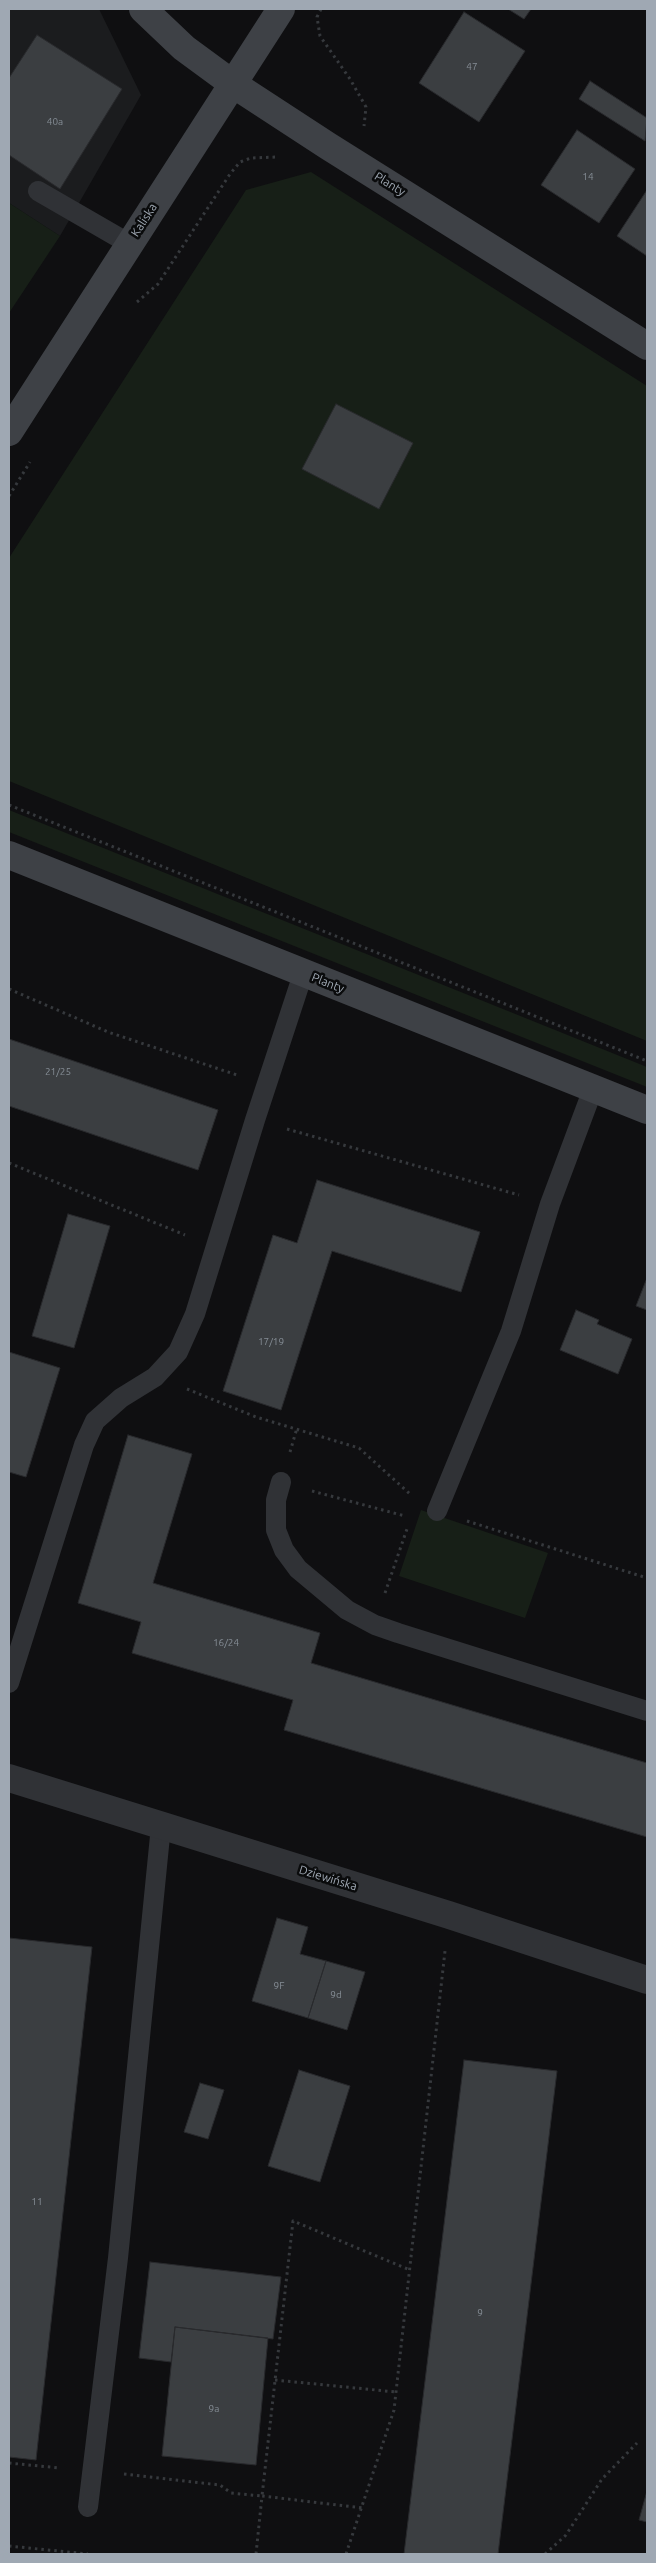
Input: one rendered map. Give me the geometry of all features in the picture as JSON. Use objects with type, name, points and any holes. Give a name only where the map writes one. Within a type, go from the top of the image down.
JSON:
[{"type":"street","name":"Planty","points":[[143,9],[184,48],[233,84],[647,346]]},
{"type":"street","name":"Kaliska","points":[[9,432],[128,243],[281,9]]},
{"type":"street","name":"Planty","points":[[9,855],[647,1110]]},
{"type":"street","name":"Dziewińska","points":[[9,1778],[449,1915],[647,1980]]},
{"type":"lane","points":[[38,191],[128,243]]},
{"type":"lane","points":[[9,1684],[81,1454],[95,1421],[121,1398],[156,1378],[178,1352],[195,1314],[266,1084],[303,974]]},
{"type":"lane","points":[[437,1511],[512,1331],[550,1204],[593,1089]]},
{"type":"lane","points":[[281,1482],[276,1500],[276,1530],[284,1550],[298,1569],[320,1590],[347,1610],[375,1625],[647,1711]]},
{"type":"lane","points":[[88,2507],[119,2249],[161,1826]]},
{"type":"path","points":[[321,9],[317,17],[320,36],[350,79],[366,107],[366,121],[346,157]]},
{"type":"path","points":[[133,306],[158,284],[230,174],[240,162],[251,158],[278,156]]},
{"type":"path","points":[[9,496],[35,454]]},
{"type":"path","points":[[9,805],[647,1061]]},
{"type":"path","points":[[9,989],[108,1032],[266,1084]]},
{"type":"path","points":[[255,1120],[550,1204]]},
{"type":"path","points":[[9,1162],[215,1248]]},
{"type":"path","points":[[156,1378],[256,1416],[359,1448],[418,1502],[437,1511],[647,1578]]},
{"type":"path","points":[[281,1482],[410,1518],[375,1625]]},
{"type":"path","points":[[346,2554],[363,2508],[394,2410],[449,1915]]},
{"type":"path","points":[[256,2554],[293,2221],[410,2270]]},
{"type":"path","points":[[275,2380],[396,2392]]},
{"type":"path","points":[[545,2554],[566,2535],[602,2479],[637,2443]]},
{"type":"path","points":[[9,2463],[92,2470],[220,2485],[231,2493],[363,2508]]},
{"type":"path","points":[[9,2546],[88,2554]]},
{"type":"shaded area","points":[[9,9],[99,9],[141,95],[60,236],[9,203]]},
{"type":"shaded area","points":[[311,172],[647,386],[647,1041],[9,781],[9,558],[246,190]]},
{"type":"shaded area","points":[[9,203],[60,236],[9,313]]},
{"type":"shaded area","points":[[9,810],[647,1067],[647,1087],[9,832]]},
{"type":"shaded area","points":[[421,1510],[548,1553],[525,1618],[399,1576]]},
{"type":"building","points":[[508,9],[531,9],[524,19]]},
{"type":"building","points":[[464,12],[525,51],[479,122],[419,83]]},
{"type":"building","points":[[37,35],[122,89],[60,189],[9,155],[9,78]]},
{"type":"building","points":[[590,81],[647,118],[645,141],[579,99]]},
{"type":"building","points":[[577,130],[635,169],[599,223],[541,185]]},
{"type":"building","points":[[647,190],[647,256],[617,236]]},
{"type":"building","points":[[336,404],[413,443],[379,509],[302,469]]},
{"type":"building","points":[[9,1039],[218,1110],[198,1170],[9,1106]]},
{"type":"building","points":[[317,1180],[480,1232],[461,1292],[332,1251],[281,1410],[223,1391],[273,1235],[297,1243]]},
{"type":"building","points":[[68,1214],[110,1226],[74,1348],[32,1336]]},
{"type":"building","points":[[647,1278],[647,1310],[636,1306]]},
{"type":"building","points":[[576,1310],[599,1320],[597,1324],[632,1339],[618,1374],[560,1350]]},
{"type":"building","points":[[9,1352],[60,1368],[26,1477],[9,1472]]},
{"type":"building","points":[[128,1435],[192,1454],[153,1583],[320,1633],[311,1663],[647,1763],[647,1837],[284,1730],[293,1700],[132,1653],[141,1622],[78,1603]]},
{"type":"building","points":[[277,1918],[308,1927],[300,1954],[326,1961],[308,2018],[252,2001]]},
{"type":"building","points":[[9,1938],[92,1947],[36,2460],[9,2457]]},
{"type":"building","points":[[326,1961],[365,1972],[347,2030],[308,2018]]},
{"type":"building","points":[[464,2060],[557,2071],[498,2554],[404,2554]]},
{"type":"building","points":[[299,2070],[350,2086],[320,2182],[268,2166]]},
{"type":"building","points":[[200,2083],[224,2090],[208,2139],[184,2132]]},
{"type":"building","points":[[150,2262],[281,2277],[273,2339],[175,2327],[171,2362],[139,2358]]},
{"type":"building","points":[[175,2327],[268,2338],[256,2465],[162,2456]]},
{"type":"building","points":[[647,2491],[647,2522],[639,2520]]}]
